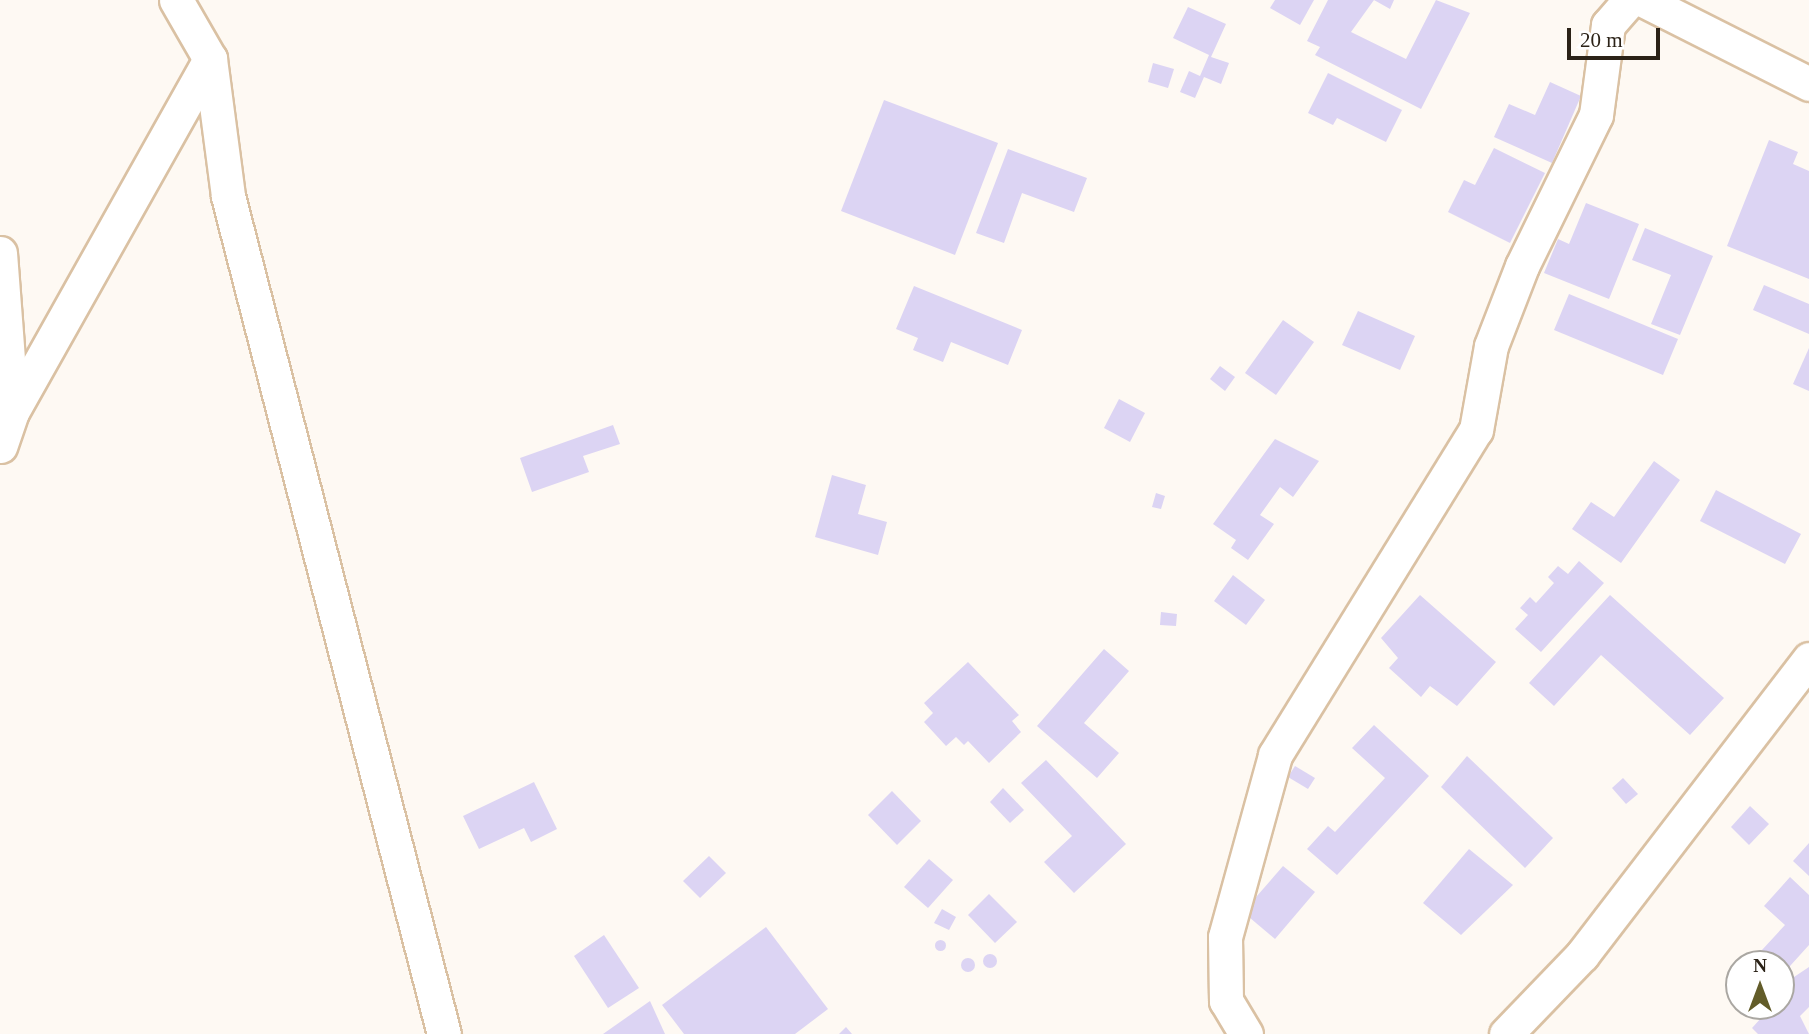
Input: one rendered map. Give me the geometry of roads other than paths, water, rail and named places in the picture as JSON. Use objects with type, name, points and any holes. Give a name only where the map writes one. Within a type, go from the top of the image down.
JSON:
[{"type":"street","points":[[176,0],[210,59],[228,196],[444,1034]]},
{"type":"street","points":[[1246,1034],[1226,1001],[1225,937],[1275,755],[1476,430],[1491,346],[1522,266],[1596,115],[1608,25],[1630,0]]},
{"type":"street","points":[[1643,0],[1809,84]]},
{"type":"street","points":[[0,446],[12,412],[210,59]]},
{"type":"street","points":[[0,253],[12,412]]},
{"type":"street","points":[[1506,1034],[1582,955],[1809,659]]}]
